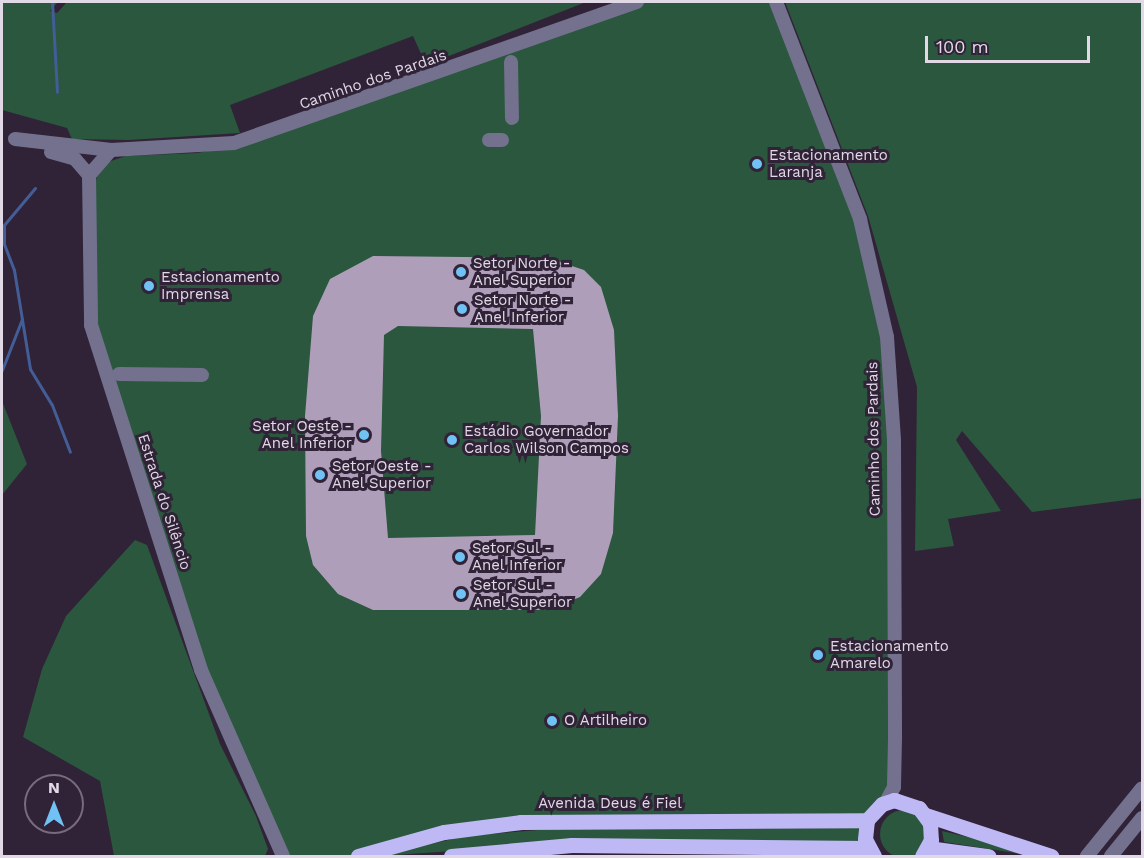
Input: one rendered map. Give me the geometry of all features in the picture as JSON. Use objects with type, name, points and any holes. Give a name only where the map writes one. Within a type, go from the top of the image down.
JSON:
[{"type":"main road","points":[[451,856],[572,845],[871,852],[867,820],[886,802],[903,800],[926,815],[1051,856]]},
{"type":"main road","points":[[926,815],[931,831],[925,852],[988,856]]},
{"type":"main road","name":"Avenida Deus é Fiel","points":[[358,856],[444,832],[521,822],[867,820]]},
{"type":"street","name":"Caminho dos Pardais","points":[[15,139],[111,150],[214,146],[256,138],[637,2]]},
{"type":"street","name":"Caminho dos Pardais","points":[[776,2],[860,219],[886,337],[894,440],[894,787],[886,802]]},
{"type":"street","points":[[511,62],[512,118]]},
{"type":"street","points":[[2,134],[75,159],[89,175],[111,150]]},
{"type":"street","name":"Estrada do Silêncio","points":[[89,175],[91,325],[201,670],[283,856]]},
{"type":"street","points":[[119,374],[202,375]]},
{"type":"street","points":[[894,787],[903,800]]},
{"type":"street","points":[[1087,856],[1143,788]]},
{"type":"street","points":[[1111,856],[1143,818]]},
{"type":"green space","points":[[2,2],[58,2],[50,11],[57,13],[67,2],[586,2],[426,65],[413,36],[230,105],[240,133],[129,140],[72,139],[67,128],[2,110]]},
{"type":"green space","points":[[637,2],[776,2],[846,177],[887,337],[894,787],[862,822],[521,822],[358,856],[283,856],[228,738],[91,325],[90,212],[99,165],[126,156],[197,153],[264,140]]},
{"type":"green space","points":[[785,2],[1142,2],[1142,498],[1032,512],[962,431],[956,440],[1001,511],[948,519],[954,546],[915,551],[917,387],[868,216]]},
{"type":"green space","points":[[2,401],[27,464],[2,495]]},
{"type":"green space","points":[[135,540],[147,545],[220,744],[256,816],[268,849],[265,856],[114,856],[100,781],[23,737],[42,669],[66,616]]},
{"type":"green space","points":[[904,810],[921,817],[928,834],[921,851],[904,858],[887,851],[880,834],[887,817]]},
{"type":"green space","points":[[865,828],[864,845],[468,850],[380,856],[465,836],[550,829]]},
{"type":"green space","points":[[942,831],[990,842],[1035,856],[944,842]]},
{"type":"building","points":[[373,256],[548,258],[584,270],[601,287],[614,330],[618,416],[613,533],[601,574],[580,597],[549,610],[373,610],[338,594],[313,565],[306,536],[305,416],[313,316],[330,279]],"holes":[[[398,326],[533,329],[541,416],[535,535],[388,538],[381,451],[384,335]]]},
{"type":"waterway","points":[[52,2],[57,92]]},
{"type":"waterway","points":[[35,188],[4,225],[4,244],[14,270],[30,369],[52,405],[70,452]]},
{"type":"waterway","points":[[2,370],[22,319]]},
{"type":"place","name":"Estacionamento Laranja","points":[[757,164]]},
{"type":"place","name":"Setor Norte - Anel Superior","points":[[461,272]]},
{"type":"place","name":"Estacionamento Imprensa","points":[[149,286]]},
{"type":"place","name":"Setor Norte - Anel Inferior","points":[[462,309]]},
{"type":"place","name":"Setor Oeste - Anel Inferior","points":[[364,435]]},
{"type":"place","name":"Estádio Governador Carlos Wilson Campos","points":[[452,440]]},
{"type":"place","name":"Setor Oeste - Anel Superior","points":[[320,475]]},
{"type":"place","name":"Setor Sul - Anel Inferior","points":[[460,557]]},
{"type":"place","name":"Setor Sul - Anel Superior","points":[[461,594]]},
{"type":"place","name":"Estacionamento Amarelo","points":[[818,655]]},
{"type":"place","name":"O Artilheiro","points":[[552,721]]}]
